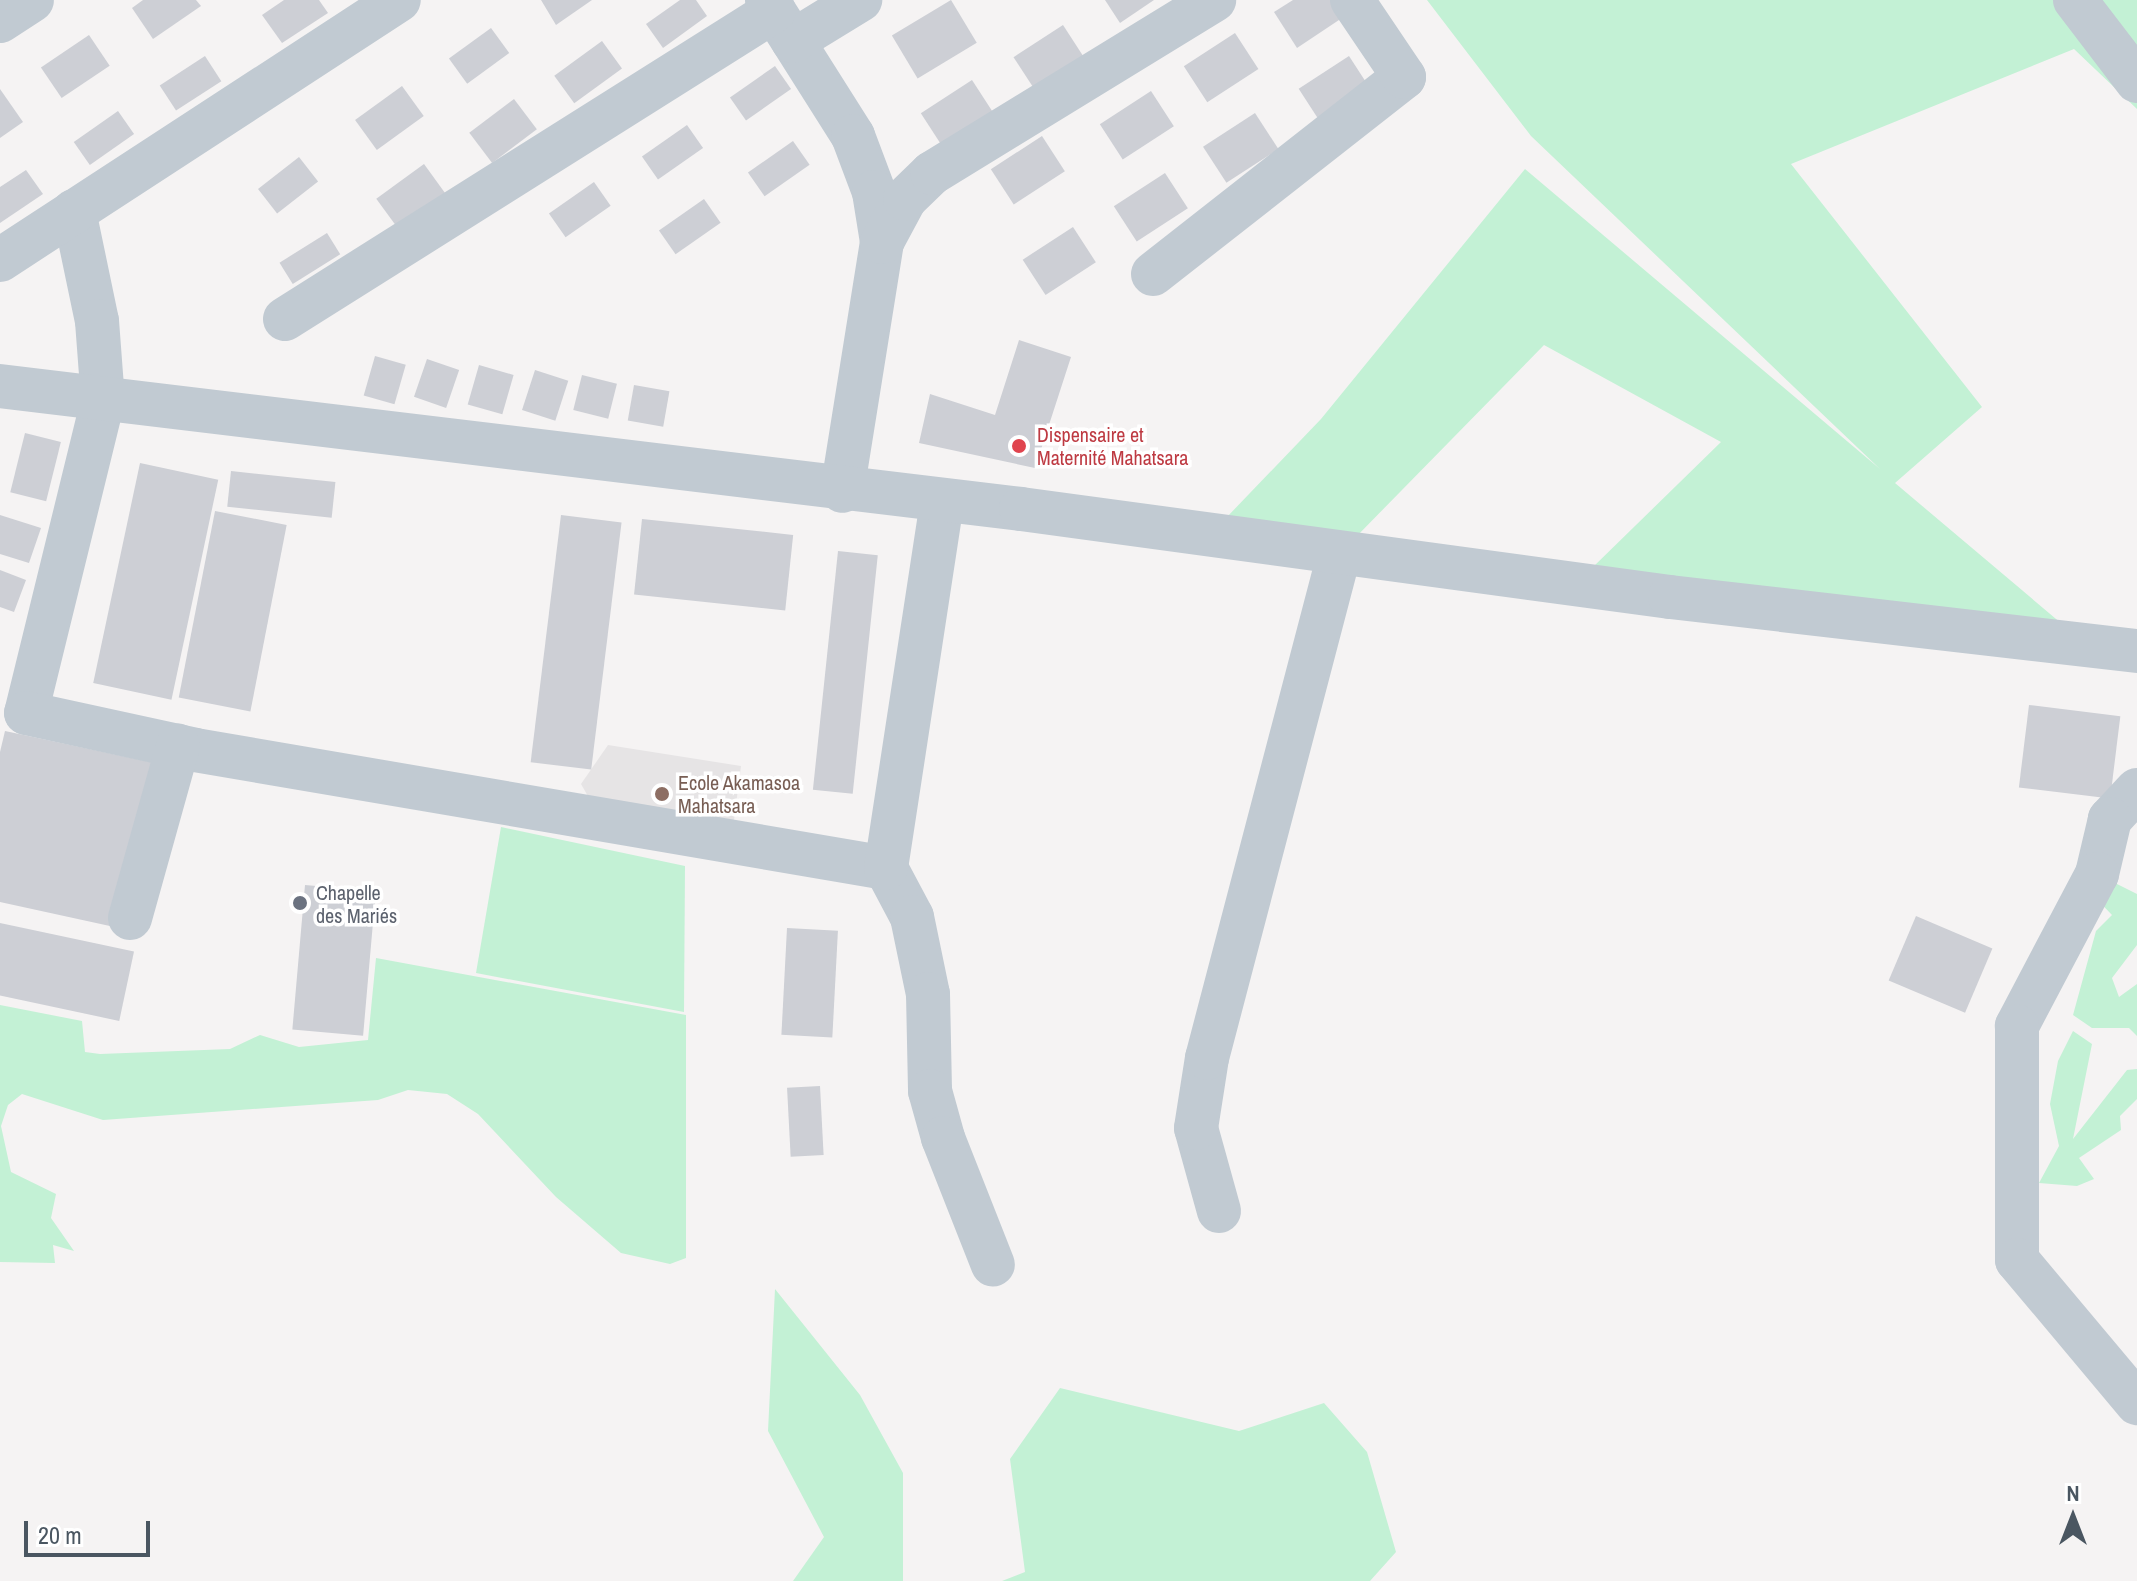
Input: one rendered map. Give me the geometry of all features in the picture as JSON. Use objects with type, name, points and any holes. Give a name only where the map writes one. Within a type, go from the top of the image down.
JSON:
[{"type":"street","points":[[0,21],[32,0]]},
{"type":"street","points":[[0,260],[399,0]]},
{"type":"street","points":[[285,319],[778,17],[860,0]]},
{"type":"street","points":[[882,242],[905,199],[932,173],[1214,0]]},
{"type":"street","points":[[1153,274],[1404,77],[1352,0]]},
{"type":"street","points":[[2075,0],[2137,81]]},
{"type":"street","points":[[778,17],[853,136],[874,192],[882,242],[842,491]]},
{"type":"street","points":[[74,211],[97,321],[103,400],[13,711],[178,746],[886,868]]},
{"type":"street","points":[[0,386],[842,491],[942,500],[1339,555],[2137,651]]},
{"type":"street","points":[[942,500],[886,868],[912,917],[928,994],[930,1091],[940,1126],[993,1265]]},
{"type":"street","points":[[1219,1211],[1196,1128],[1207,1058],[1339,555]]},
{"type":"street","points":[[130,918],[178,746]]},
{"type":"street","points":[[2137,790],[2110,819],[2097,874],[2017,1026],[2017,1260],[2137,1403]]},
{"type":"shaded area","name":"Ecole Akamasoa Mahatsara","points":[[608,745],[741,766],[733,828],[593,805],[581,784]]},
{"type":"green space","points":[[1427,0],[2137,0],[2137,109],[2074,49],[1791,164],[1982,407],[1895,483],[2062,624],[1592,568],[1721,442],[1544,345],[1353,540],[1226,518],[1321,419],[1525,169],[1880,469],[1531,136]]},
{"type":"green space","points":[[501,827],[685,866],[684,1012],[476,973]]},
{"type":"green space","points":[[2097,874],[2137,894],[2137,945],[2112,978],[2119,997],[2137,984],[2137,1036],[2129,1028],[2092,1028],[2073,1015],[2096,931],[2112,915],[2087,889]]},
{"type":"green space","points":[[376,958],[686,1015],[686,1258],[670,1264],[621,1253],[556,1197],[478,1114],[447,1094],[408,1090],[378,1100],[103,1120],[22,1094],[8,1105],[1,1126],[11,1172],[56,1194],[51,1218],[74,1251],[53,1245],[55,1263],[0,1262],[0,1005],[82,1021],[85,1052],[100,1054],[230,1049],[260,1035],[299,1047],[368,1040]]},
{"type":"green space","points":[[2073,1031],[2092,1044],[2073,1139],[2127,1070],[2137,1069],[2137,1099],[2120,1116],[2121,1130],[2079,1158],[2094,1179],[2077,1186],[2039,1183],[2059,1146],[2050,1104],[2058,1061]]},
{"type":"green space","points":[[775,1289],[860,1395],[903,1473],[903,1581],[793,1581],[824,1537],[768,1431]]},
{"type":"green space","points":[[1060,1388],[1239,1431],[1324,1403],[1367,1452],[1396,1552],[1370,1581],[1002,1581],[1025,1572],[1010,1459]]},
{"type":"building","points":[[143,0],[196,0],[201,6],[153,39],[132,8]]},
{"type":"building","points":[[284,0],[319,0],[328,13],[282,43],[262,15]]},
{"type":"building","points":[[541,0],[592,0],[556,25]]},
{"type":"building","points":[[680,0],[696,0],[707,16],[663,48],[646,24]]},
{"type":"building","points":[[951,0],[977,43],[918,78],[892,36]]},
{"type":"building","points":[[1105,0],[1154,0],[1120,23]]},
{"type":"building","points":[[1293,0],[1338,0],[1348,14],[1297,48],[1274,12]]},
{"type":"building","points":[[1063,25],[1086,60],[1036,92],[1014,57]]},
{"type":"building","points":[[491,28],[509,53],[467,84],[449,59]]},
{"type":"building","points":[[1235,33],[1258,69],[1207,102],[1184,66]]},
{"type":"building","points":[[89,35],[110,66],[62,98],[41,67]]},
{"type":"building","points":[[602,41],[622,69],[574,103],[554,76]]},
{"type":"building","points":[[205,56],[221,81],[176,111],[160,85]]},
{"type":"building","points":[[1349,56],[1372,91],[1322,124],[1299,89]]},
{"type":"building","points":[[775,66],[791,89],[746,120],[730,98]]},
{"type":"building","points":[[972,80],[995,115],[944,148],[921,113]]},
{"type":"building","points":[[402,86],[424,116],[377,150],[355,120]]},
{"type":"building","points":[[0,89],[23,122],[0,138]]},
{"type":"building","points":[[1151,91],[1174,126],[1123,159],[1100,124]]},
{"type":"building","points":[[514,99],[537,129],[492,163],[469,133]]},
{"type":"building","points":[[118,111],[134,134],[90,165],[74,142]]},
{"type":"building","points":[[1255,113],[1278,149],[1226,183],[1203,147]]},
{"type":"building","points":[[687,125],[703,148],[658,179],[642,157]]},
{"type":"building","points":[[1042,136],[1065,171],[1014,204],[991,169]]},
{"type":"building","points":[[793,141],[810,165],[765,196],[748,173]]},
{"type":"building","points":[[299,157],[318,181],[277,213],[258,189]]},
{"type":"building","points":[[424,164],[446,194],[398,229],[376,199]]},
{"type":"building","points":[[26,170],[43,194],[0,223],[0,187]]},
{"type":"building","points":[[1165,173],[1188,208],[1137,241],[1114,206]]},
{"type":"building","points":[[594,182],[611,206],[566,237],[549,214]]},
{"type":"building","points":[[704,199],[721,223],[676,254],[659,231]]},
{"type":"building","points":[[1073,227],[1096,262],[1046,295],[1023,260]]},
{"type":"building","points":[[327,233],[340,254],[293,284],[280,263]]},
{"type":"building","points":[[1019,340],[1071,357],[1035,468],[919,443],[930,394],[995,415]]},
{"type":"building","points":[[375,356],[406,365],[394,404],[364,395]]},
{"type":"building","points":[[427,359],[459,370],[446,408],[414,397]]},
{"type":"building","points":[[479,365],[514,375],[502,414],[468,404]]},
{"type":"building","points":[[535,370],[568,381],[555,421],[522,410]]},
{"type":"building","points":[[582,375],[617,384],[608,419],[573,410]]},
{"type":"building","points":[[634,385],[669,391],[663,427],[628,420]]},
{"type":"building","points":[[25,433],[61,442],[46,501],[10,492]]},
{"type":"building","points":[[140,463],[218,480],[171,700],[93,683]]},
{"type":"building","points":[[231,471],[335,482],[332,518],[227,507]]},
{"type":"building","points":[[215,511],[287,525],[250,711],[179,698]]},
{"type":"building","points":[[0,515],[41,528],[29,563],[0,554]]},
{"type":"building","points":[[561,515],[622,522],[591,770],[531,762]]},
{"type":"building","points":[[642,519],[793,535],[785,610],[634,595]]},
{"type":"building","points":[[838,551],[878,555],[853,794],[813,790]]},
{"type":"building","points":[[0,570],[26,580],[14,612],[0,607]]},
{"type":"building","points":[[2029,705],[2120,716],[2110,799],[2019,787]]},
{"type":"building","points":[[5,731],[155,763],[119,928],[0,902],[0,752]]},
{"type":"building","points":[[305,885],[376,891],[363,1036],[292,1029]]},
{"type":"building","points":[[1916,916],[1992,948],[1965,1013],[1889,980]]},
{"type":"building","points":[[0,923],[134,951],[119,1021],[0,996]]},
{"type":"building","points":[[787,928],[838,931],[832,1038],[781,1035]]},
{"type":"building","points":[[820,1086],[824,1155],[791,1157],[787,1088]]},
{"type":"place","name":"Dispensaire et Maternité Mahatsara","points":[[1019,446]]},
{"type":"place","name":"Ecole Akamasoa Mahatsara","points":[[662,794]]},
{"type":"place","name":"Chapelle des Mariés","points":[[300,903]]}]
